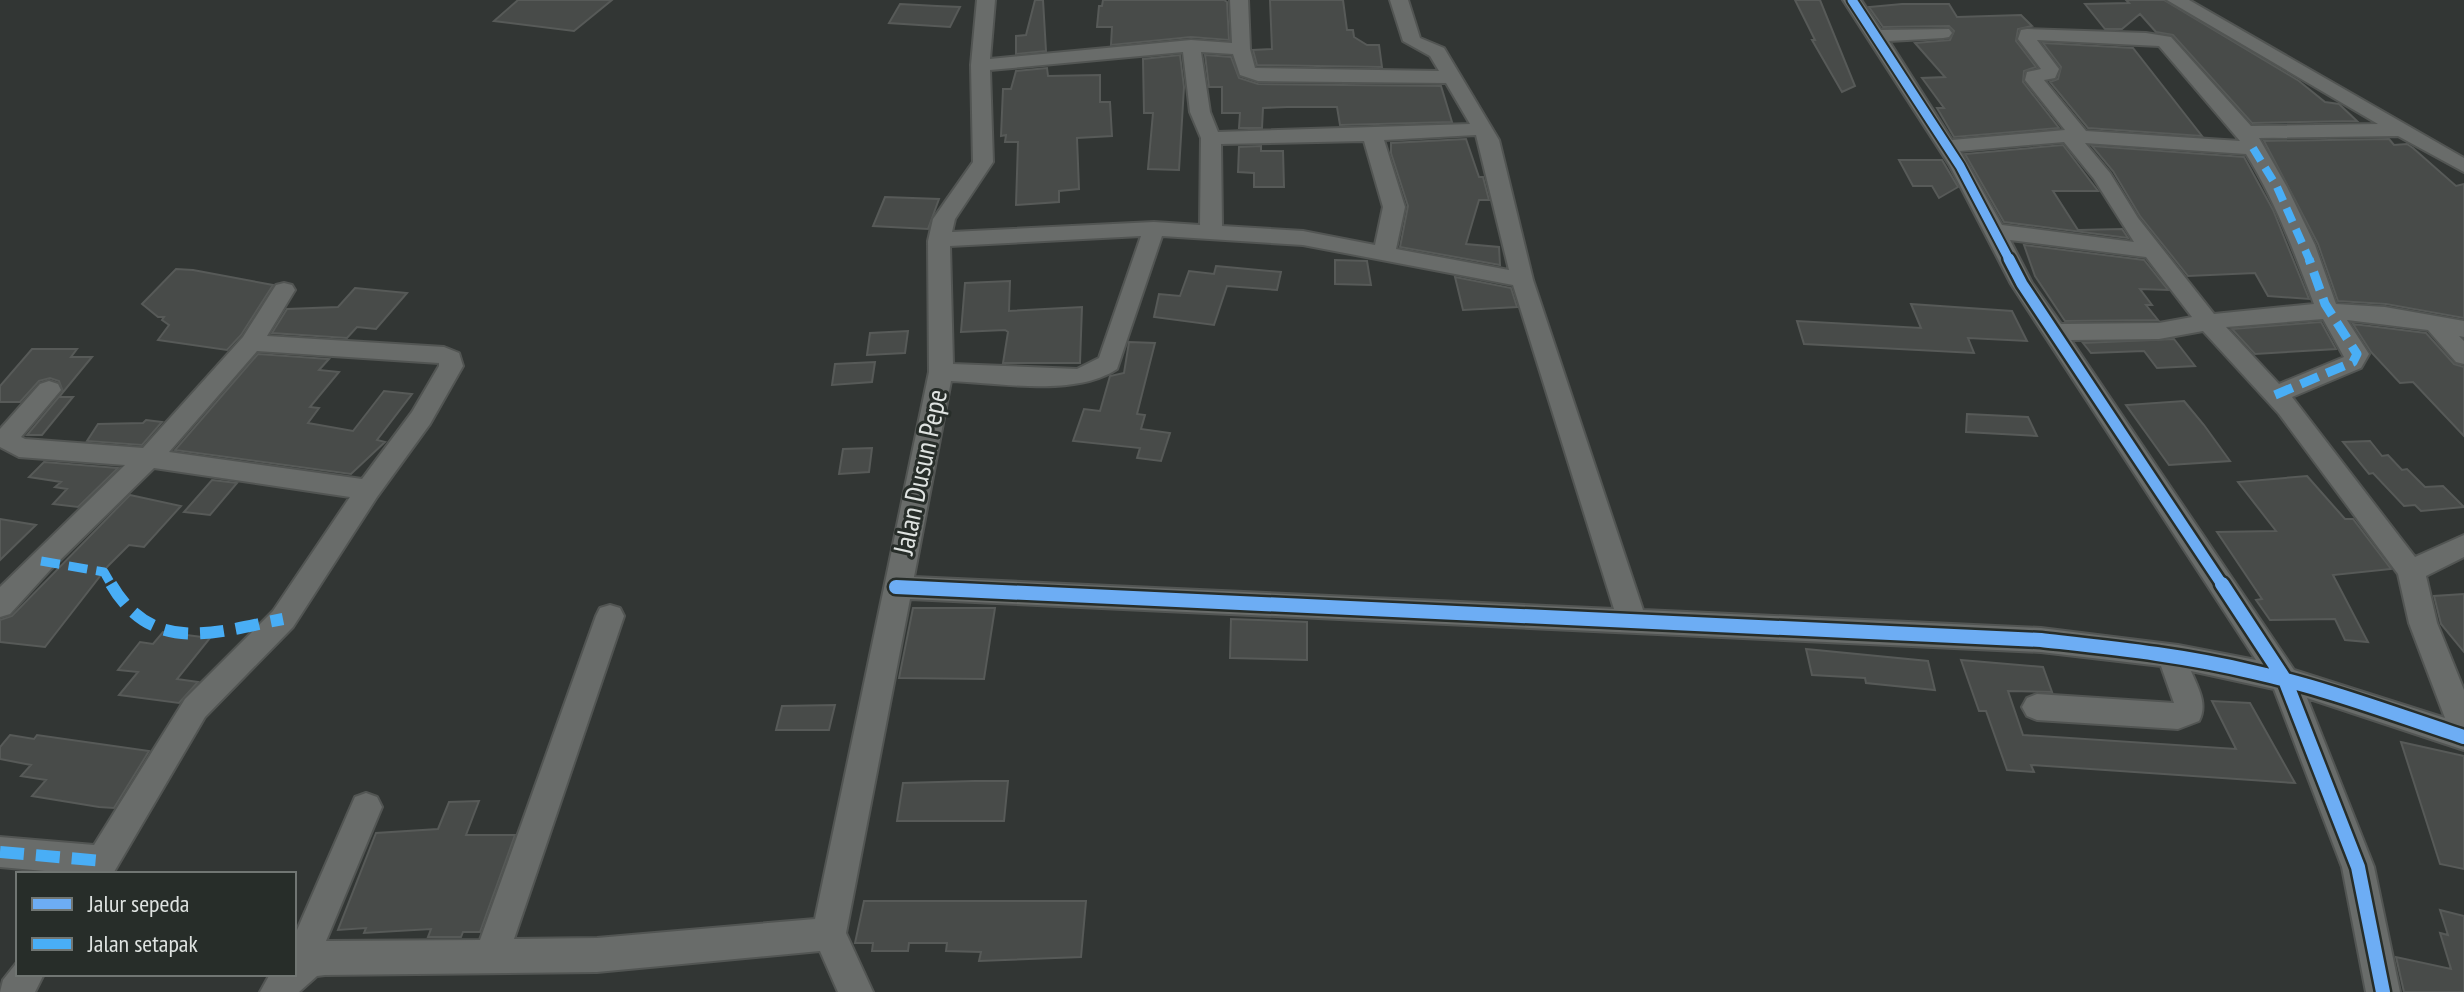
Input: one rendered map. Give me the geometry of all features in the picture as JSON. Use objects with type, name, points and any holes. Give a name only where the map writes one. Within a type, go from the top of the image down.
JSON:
[{"type":"street","name":"Jalan Dusun Pepe","points":[[829,934],[941,372],[939,241],[944,219],[983,162],[980,65],[986,0]]},
{"type":"street","points":[[1239,0],[1241,49],[1247,71],[1258,75],[1453,77]]},
{"type":"street","points":[[1399,0],[1412,41],[1432,48],[1484,129],[1522,280],[1633,623]]},
{"type":"street","points":[[1852,0],[1947,146],[2022,284],[2285,680],[2358,867],[2383,992]]},
{"type":"street","points":[[2176,0],[2464,166]]},
{"type":"street","points":[[1877,36],[1943,33]]},
{"type":"street","points":[[2275,395],[2353,362],[2357,354],[2329,311],[2277,187],[2249,140],[2165,41],[2027,34],[2027,39],[2050,69],[2048,74],[2034,76],[2034,80],[2152,251],[2207,321],[2275,395],[2411,571],[2423,623],[2464,728]]},
{"type":"street","points":[[980,65],[1191,46],[1241,49]]},
{"type":"street","points":[[1191,46],[1200,112],[1211,138],[1211,232]]},
{"type":"street","points":[[1211,138],[1484,129]]},
{"type":"street","points":[[1947,146],[2074,136],[2249,140],[2406,130]]},
{"type":"street","points":[[1372,135],[1394,207],[1385,251]]},
{"type":"street","points":[[939,241],[974,236],[1154,229],[1303,238],[1385,251],[1522,280]]},
{"type":"street","points":[[941,372],[1077,377],[1094,373],[1109,363],[1154,229]]},
{"type":"street","points":[[1993,231],[2152,251]]},
{"type":"street","points":[[0,606],[41,561],[149,458],[251,343],[284,290]]},
{"type":"street","points":[[2056,332],[2136,333],[2189,327],[2207,321],[2329,311],[2385,315],[2464,329]]},
{"type":"street","points":[[2435,324],[2464,356]]},
{"type":"street","points":[[0,852],[98,867],[195,708],[283,619],[368,490],[421,418],[451,366],[451,359],[444,355],[251,343]]},
{"type":"street","points":[[49,390],[11,432],[7,439],[11,444],[19,448],[149,458],[368,490]]},
{"type":"street","points":[[2411,571],[2464,545]]},
{"type":"street","points":[[896,587],[2041,640],[2171,656],[2285,680],[2464,737]]},
{"type":"street","points":[[491,957],[610,616]]},
{"type":"street","points":[[2037,707],[2178,716],[2189,712],[2189,703],[2171,656]]},
{"type":"street","points":[[296,963],[366,807]]},
{"type":"street","points":[[296,973],[325,958],[612,954],[829,934],[856,992]]},
{"type":"building","points":[[518,0],[612,0],[574,31],[494,21]]},
{"type":"building","points":[[1035,0],[1043,0],[1046,51],[1016,54],[1016,36],[1026,35]]},
{"type":"building","points":[[1103,0],[1224,0],[1227,2],[1229,40],[1191,37],[1111,45],[1112,27],[1097,27],[1099,6],[1102,6]]},
{"type":"building","points":[[1270,0],[1343,0],[1347,30],[1353,30],[1354,37],[1367,45],[1379,45],[1382,67],[1257,65],[1253,50],[1272,49]]},
{"type":"building","points":[[1795,0],[1820,0],[1855,86],[1842,92],[1812,40],[1815,40]]},
{"type":"building","points":[[2126,0],[2164,0],[2299,81],[2325,102],[2339,104],[2357,121],[2252,123],[2173,35],[2156,32],[2140,14],[2122,29],[2105,29],[2085,4],[2129,3]]},
{"type":"building","points":[[900,4],[960,7],[950,27],[889,23]]},
{"type":"building","points":[[1949,4],[1957,17],[2021,15],[2032,26],[2018,29],[2016,41],[2036,67],[2024,71],[2023,82],[2059,128],[1954,137],[1937,108],[1944,108],[1922,78],[1945,77],[1915,43],[1950,40],[1954,31],[1949,26],[1883,27],[1869,7]]},
{"type":"building","points":[[2043,43],[2133,48],[2202,136],[2088,128],[2050,82],[2058,79],[2061,67]]},
{"type":"building","points":[[1180,55],[1184,87],[1179,170],[1148,169],[1153,113],[1144,113],[1143,59]]},
{"type":"building","points":[[1205,55],[1231,57],[1239,78],[1258,84],[1441,86],[1452,122],[1340,125],[1337,107],[1287,107],[1263,108],[1262,128],[1239,128],[1240,113],[1222,113],[1222,87],[1209,87]]},
{"type":"building","points":[[1047,68],[1048,76],[1100,75],[1100,102],[1110,102],[1112,136],[1077,138],[1079,189],[1059,191],[1059,202],[1016,205],[1018,142],[1005,142],[1006,135],[1001,136],[1003,89],[1011,89],[1016,71]]},
{"type":"building","points":[[1466,139],[1479,177],[1483,177],[1489,200],[1479,200],[1466,244],[1499,247],[1500,265],[1400,247],[1408,206],[1391,153],[1391,143]]},
{"type":"building","points":[[2389,139],[2394,145],[2407,144],[2413,148],[2456,186],[2464,184],[2464,318],[2386,304],[2338,301],[2318,244],[2264,141]]},
{"type":"building","points":[[2063,145],[2098,191],[2053,191],[2078,230],[2122,229],[2128,238],[2004,222],[1965,154]]},
{"type":"building","points":[[1261,146],[1261,151],[1283,151],[1284,187],[1254,187],[1254,173],[1238,172],[1239,147]]},
{"type":"building","points":[[2092,146],[2244,157],[2273,210],[2309,299],[2268,296],[2255,273],[2188,276],[2140,216],[2113,171]]},
{"type":"building","points":[[1899,160],[1942,160],[1958,187],[1939,198],[1932,186],[1913,186]]},
{"type":"building","points":[[885,197],[939,199],[928,229],[873,226]]},
{"type":"building","points":[[2024,245],[2144,260],[2168,290],[2140,289],[2152,305],[2146,305],[2158,320],[2065,321],[2035,276]]},
{"type":"building","points":[[1335,260],[1367,261],[1371,285],[1335,284]]},
{"type":"building","points":[[1216,266],[1281,272],[1277,290],[1227,286],[1214,325],[1154,317],[1159,294],[1180,296],[1189,271],[1214,274]]},
{"type":"building","points":[[176,269],[273,285],[241,335],[227,350],[158,340],[169,325],[162,320],[164,317],[158,317],[142,304]]},
{"type":"building","points":[[1455,277],[1511,288],[1517,307],[1463,310]]},
{"type":"building","points":[[1010,281],[1009,311],[1082,307],[1080,363],[1003,363],[1008,332],[961,332],[965,283]]},
{"type":"building","points":[[355,288],[407,293],[376,329],[357,327],[347,338],[272,333],[287,309],[338,307]]},
{"type":"building","points":[[1911,304],[2012,311],[2027,341],[1968,338],[1974,353],[1804,344],[1797,321],[1921,328]]},
{"type":"building","points":[[2321,322],[2336,349],[2255,354],[2232,329]]},
{"type":"building","points":[[2353,324],[2426,333],[2454,364],[2464,367],[2464,436],[2413,382],[2400,383],[2371,352]]},
{"type":"building","points":[[908,331],[905,353],[867,355],[870,333]]},
{"type":"building","points":[[2174,339],[2195,366],[2157,368],[2144,351],[2091,353],[2083,343]]},
{"type":"building","points":[[1129,342],[1155,343],[1137,414],[1145,415],[1141,429],[1170,433],[1161,461],[1137,458],[1140,448],[1073,441],[1084,409],[1100,411],[1110,376],[1124,373]]},
{"type":"building","points":[[32,349],[77,349],[71,357],[92,357],[59,397],[73,397],[42,435],[27,435],[63,392],[59,381],[50,378],[39,381],[20,402],[0,402],[0,386]]},
{"type":"building","points":[[258,354],[329,359],[319,370],[339,372],[310,407],[319,408],[308,423],[353,431],[384,391],[412,394],[377,440],[385,442],[351,474],[175,450]]},
{"type":"building","points":[[875,362],[872,382],[832,385],[835,364]]},
{"type":"building","points":[[2184,401],[2230,461],[2169,465],[2126,405]]},
{"type":"building","points":[[1967,414],[2028,417],[2037,436],[1966,432]]},
{"type":"building","points":[[146,420],[162,422],[142,445],[87,441],[98,424],[143,423]]},
{"type":"building","points":[[2370,441],[2382,456],[2388,455],[2425,487],[2443,486],[2464,507],[2421,511],[2415,505],[2404,506],[2373,473],[2369,474],[2343,442]]},
{"type":"building","points":[[872,448],[869,472],[839,474],[843,449]]},
{"type":"building","points":[[44,462],[118,468],[78,507],[53,504],[67,489],[55,487],[61,482],[29,477]]},
{"type":"building","points":[[2307,476],[2345,519],[2353,519],[2391,569],[2333,575],[2368,642],[2345,640],[2335,619],[2270,620],[2256,600],[2262,599],[2217,532],[2276,531],[2238,482]]},
{"type":"building","points":[[212,480],[237,483],[210,515],[184,512]]},
{"type":"building","points":[[130,495],[181,506],[144,547],[129,545],[108,566],[45,647],[0,642],[0,620],[12,616]]},
{"type":"building","points":[[0,519],[36,525],[0,560]]},
{"type":"building","points":[[2464,594],[2464,652],[2441,624],[2434,596]]},
{"type":"building","points":[[913,608],[995,608],[984,679],[899,678]]},
{"type":"building","points":[[1231,619],[1307,622],[1307,660],[1230,658]]},
{"type":"building","points":[[163,632],[210,638],[177,679],[198,682],[179,703],[119,695],[138,672],[118,670],[140,642],[153,644]]},
{"type":"building","points":[[1806,649],[1928,661],[1935,690],[1866,683],[1865,678],[1812,675]]},
{"type":"building","points":[[1961,660],[2043,667],[2052,692],[2008,691],[2023,735],[2236,749],[2212,701],[2250,703],[2295,783],[2031,765],[2034,772],[2007,770],[1986,711],[1979,711]]},
{"type":"building","points":[[835,705],[829,730],[776,730],[782,706]]},
{"type":"building","points":[[10,735],[34,739],[37,735],[149,751],[114,808],[99,807],[32,796],[46,780],[21,776],[31,765],[0,759],[0,747]]},
{"type":"building","points":[[2401,742],[2464,756],[2464,869],[2440,864]]},
{"type":"building","points":[[1008,781],[1004,821],[897,821],[903,783]]},
{"type":"building","points":[[479,801],[466,835],[515,835],[480,932],[463,932],[461,937],[428,937],[431,929],[364,933],[366,928],[338,930],[376,833],[438,829],[449,802]]},
{"type":"building","points":[[864,901],[1086,901],[1081,957],[979,961],[981,952],[946,951],[947,943],[909,943],[908,951],[872,951],[873,943],[855,943]]},
{"type":"building","points":[[2440,910],[2464,916],[2464,992],[2404,992],[2396,957],[2451,969],[2440,933],[2448,935]]},
{"type":"marked path","points":[[2253,148],[2277,187],[2304,245],[2325,304],[2357,354],[2353,362],[2275,395]]},
{"type":"marked path","points":[[41,561],[104,572],[123,605],[151,626],[197,636],[283,619]]},
{"type":"marked path","points":[[0,852],[103,861]]},
{"type":"cycle path","points":[[1852,0],[1960,166],[2022,284],[2285,680],[2358,867],[2383,992]]},
{"type":"cycle path","points":[[896,587],[2041,640],[2178,657],[2254,672],[2345,697],[2464,737]]}]
